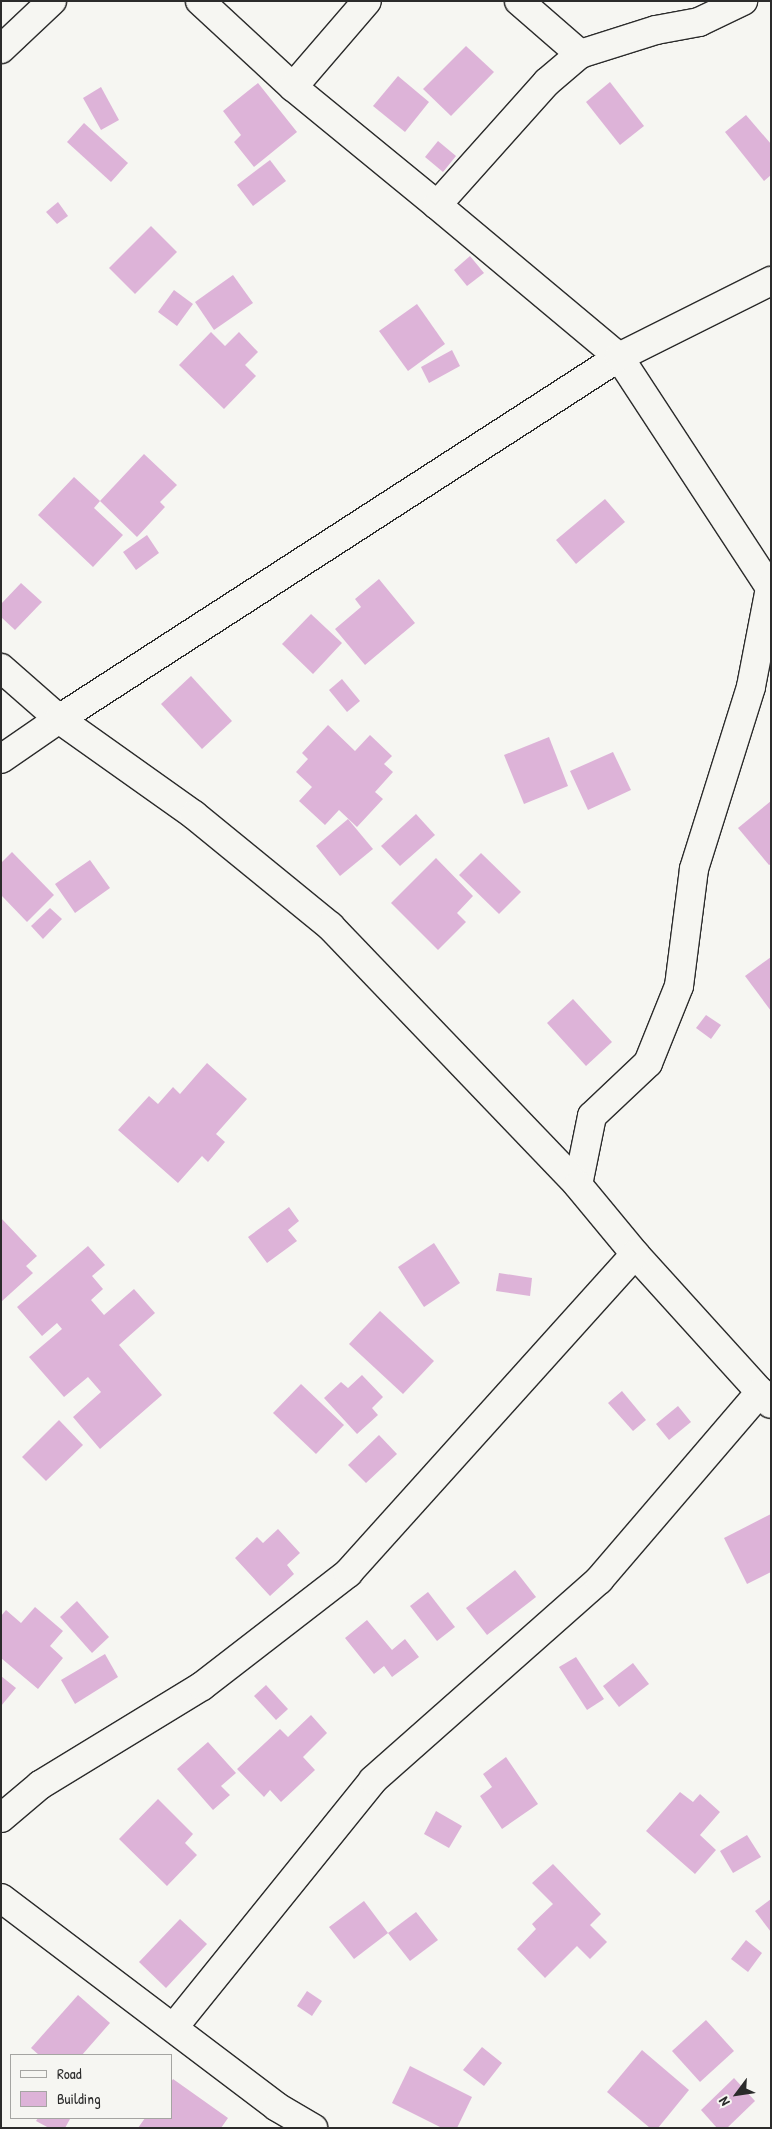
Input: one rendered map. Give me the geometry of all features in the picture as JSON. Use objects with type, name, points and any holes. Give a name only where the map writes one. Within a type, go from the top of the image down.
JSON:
[{"type":"street","points":[[1,49],[52,1]]},
{"type":"street","points":[[200,1],[293,87],[438,204],[619,357],[770,589],[751,687],[694,869],[679,986],[648,1063],[592,1116],[578,1185]]},
{"type":"street","points":[[293,87],[367,1]]},
{"type":"street","points":[[519,1],[580,54]]},
{"type":"street","points":[[438,204],[547,82],[580,54],[656,30],[699,22],[742,1]]},
{"type":"street","points":[[1,759],[59,719],[619,357],[771,281]]},
{"type":"street","points":[[1,668],[59,719],[194,815],[330,926],[578,1185],[636,1254],[766,1398],[599,1580],[373,1780],[174,2027]]},
{"type":"street","points":[[1,1818],[40,1784],[202,1686],[348,1573],[636,1254]]},
{"type":"street","points":[[1,1898],[174,2027],[277,2107],[312,2128]]},
{"type":"building","points":[[466,46],[494,72],[451,116],[423,89]]},
{"type":"building","points":[[398,76],[429,102],[405,132],[373,106]]},
{"type":"building","points":[[610,82],[644,126],[620,145],[586,102]]},
{"type":"building","points":[[258,83],[297,132],[254,167],[234,142],[241,135],[223,111]]},
{"type":"building","points":[[101,87],[119,120],[101,130],[83,98]]},
{"type":"building","points":[[746,115],[771,144],[771,175],[764,181],[725,132]]},
{"type":"building","points":[[84,123],[128,163],[111,182],[67,142]]},
{"type":"building","points":[[438,141],[456,156],[443,172],[425,157]]},
{"type":"building","points":[[270,160],[286,181],[253,206],[237,185]]},
{"type":"building","points":[[58,202],[68,216],[57,224],[46,212]]},
{"type":"building","points":[[151,226],[177,252],[135,294],[109,268]]},
{"type":"building","points":[[470,256],[484,273],[467,286],[454,270]]},
{"type":"building","points":[[233,275],[253,303],[214,330],[195,302]]},
{"type":"building","points":[[174,290],[193,304],[177,326],[158,312]]},
{"type":"building","points":[[417,304],[445,344],[408,371],[379,331]]},
{"type":"building","points":[[211,332],[225,346],[239,332],[258,352],[245,365],[256,376],[224,409],[179,365]]},
{"type":"building","points":[[452,350],[460,366],[429,383],[421,367]]},
{"type":"building","points":[[144,454],[177,485],[160,502],[165,507],[137,537],[100,501]]},
{"type":"building","points":[[74,477],[100,501],[94,508],[123,535],[93,567],[38,515]]},
{"type":"building","points":[[605,499],[625,522],[576,564],[556,540]]},
{"type":"building","points":[[147,535],[159,553],[136,570],[123,552]]},
{"type":"building","points":[[379,579],[415,623],[365,665],[335,629],[361,607],[355,599]]},
{"type":"building","points":[[21,583],[42,602],[15,630],[1,617],[1,604]]},
{"type":"building","points":[[311,614],[342,643],[313,674],[282,644]]},
{"type":"building","points":[[191,676],[232,721],[202,749],[161,704]]},
{"type":"building","points":[[342,679],[360,701],[347,712],[329,690]]},
{"type":"building","points":[[328,725],[355,751],[370,735],[392,756],[384,764],[393,772],[375,792],[383,799],[357,827],[339,810],[325,825],[299,801],[312,787],[296,772],[308,759],[302,753]]},
{"type":"building","points":[[549,737],[568,786],[524,804],[504,755]]},
{"type":"building","points":[[613,752],[631,790],[588,810],[570,771]]},
{"type":"building","points":[[771,801],[771,864],[769,865],[738,828]]},
{"type":"building","points":[[416,814],[435,835],[400,866],[381,846]]},
{"type":"building","points":[[348,819],[373,849],[340,876],[316,846]]},
{"type":"building","points":[[12,852],[54,895],[27,922],[1,895],[1,863]]},
{"type":"building","points":[[481,853],[521,892],[499,914],[459,875]]},
{"type":"building","points":[[436,858],[473,896],[457,913],[466,922],[438,950],[391,903]]},
{"type":"building","points":[[90,860],[110,888],[75,913],[55,884]]},
{"type":"building","points":[[50,908],[62,919],[43,939],[31,926]]},
{"type":"building","points":[[771,957],[771,1011],[745,976]]},
{"type":"building","points":[[573,999],[612,1042],[586,1066],[547,1023]]},
{"type":"building","points":[[706,1015],[721,1025],[711,1039],[696,1028]]},
{"type":"building","points":[[207,1063],[247,1099],[216,1134],[225,1142],[208,1162],[202,1156],[178,1183],[118,1130],[149,1096],[158,1104],[173,1087],[180,1094]]},
{"type":"building","points":[[289,1207],[299,1221],[288,1230],[297,1241],[267,1263],[248,1237]]},
{"type":"building","points":[[1,1218],[37,1256],[26,1266],[33,1273],[1,1302]]},
{"type":"building","points":[[434,1243],[460,1283],[424,1307],[398,1267]]},
{"type":"building","points":[[88,1246],[105,1265],[92,1276],[103,1289],[91,1300],[104,1315],[134,1289],[155,1313],[119,1345],[162,1395],[100,1449],[73,1417],[101,1392],[88,1377],[64,1397],[29,1357],[62,1329],[57,1323],[42,1336],[17,1307]]},
{"type":"building","points":[[499,1273],[532,1278],[530,1296],[496,1291]]},
{"type":"building","points":[[380,1311],[434,1361],[403,1394],[349,1344]]},
{"type":"building","points":[[362,1375],[383,1397],[372,1408],[378,1415],[357,1434],[324,1398],[341,1382],[348,1388]]},
{"type":"building","points":[[301,1384],[344,1425],[316,1454],[273,1413]]},
{"type":"building","points":[[622,1391],[646,1420],[633,1431],[608,1403]]},
{"type":"building","points":[[678,1406],[691,1422],[669,1440],[656,1424]]},
{"type":"building","points":[[59,1420],[83,1445],[46,1481],[22,1457]]},
{"type":"building","points":[[379,1435],[397,1454],[366,1483],[348,1465]]},
{"type":"building","points":[[771,1514],[771,1572],[747,1584],[724,1538]]},
{"type":"building","points":[[278,1529],[300,1553],[287,1565],[294,1574],[270,1596],[235,1558],[257,1537],[263,1543]]},
{"type":"building","points":[[515,1570],[536,1597],[487,1635],[466,1608]]},
{"type":"building","points":[[428,1592],[455,1627],[437,1641],[410,1606]]},
{"type":"building","points":[[77,1601],[109,1637],[92,1653],[60,1617]]},
{"type":"building","points":[[35,1607],[63,1631],[50,1646],[63,1658],[38,1689],[1,1658],[1,1616],[6,1610],[21,1623]]},
{"type":"building","points":[[367,1620],[392,1650],[405,1639],[419,1657],[392,1677],[384,1666],[374,1674],[345,1638]]},
{"type":"building","points":[[105,1654],[118,1677],[75,1704],[61,1680]]},
{"type":"building","points":[[576,1657],[604,1699],[587,1710],[559,1667]]},
{"type":"building","points":[[633,1663],[649,1684],[619,1707],[603,1686]]},
{"type":"building","points":[[1,1676],[16,1688],[1,1706]]},
{"type":"building","points":[[266,1685],[288,1709],[276,1720],[254,1696]]},
{"type":"building","points":[[311,1715],[327,1733],[303,1757],[315,1770],[281,1802],[270,1790],[264,1797],[237,1769],[280,1729],[288,1737]]},
{"type":"building","points":[[208,1742],[236,1773],[221,1786],[230,1795],[213,1810],[177,1769]]},
{"type":"building","points":[[506,1757],[538,1804],[502,1829],[480,1796],[492,1787],[483,1774]]},
{"type":"building","points":[[680,1792],[693,1802],[700,1794],[720,1812],[700,1835],[716,1850],[695,1874],[646,1831]]},
{"type":"building","points":[[158,1799],[193,1834],[185,1843],[197,1855],[167,1886],[119,1839]]},
{"type":"building","points":[[436,1811],[462,1826],[449,1848],[424,1834]]},
{"type":"building","points":[[747,1835],[761,1857],[733,1873],[720,1851]]},
{"type":"building","points":[[553,1864],[601,1914],[590,1925],[607,1942],[590,1959],[577,1946],[545,1978],[517,1949],[536,1929],[532,1924],[553,1904],[532,1883]]},
{"type":"building","points":[[771,1899],[771,1932],[755,1911]]},
{"type":"building","points":[[364,1901],[388,1933],[354,1959],[329,1927]]},
{"type":"building","points":[[416,1912],[438,1940],[410,1961],[388,1933]]},
{"type":"building","points":[[180,1919],[207,1944],[166,1988],[139,1962]]},
{"type":"building","points":[[746,1940],[762,1953],[748,1972],[731,1959]]},
{"type":"building","points":[[307,1991],[322,2001],[312,2016],[297,2006]]},
{"type":"building","points":[[78,1995],[110,2023],[83,2054],[38,2054],[31,2048]]},
{"type":"building","points":[[706,2020],[734,2051],[700,2082],[672,2051]]},
{"type":"building","points":[[482,2047],[502,2063],[484,2086],[463,2070]]},
{"type":"building","points":[[642,2050],[689,2090],[658,2128],[650,2128],[607,2092]]},
{"type":"building","points":[[410,2066],[472,2097],[457,2128],[442,2128],[392,2103]]},
{"type":"building","points":[[734,2078],[755,2101],[727,2128],[717,2128],[701,2110]]},
{"type":"building","points":[[173,2079],[228,2118],[221,2128],[138,2128],[144,2119],[172,2119]]},
{"type":"building","points":[[37,2119],[70,2119],[65,2128],[49,2128],[36,2121]]}]
